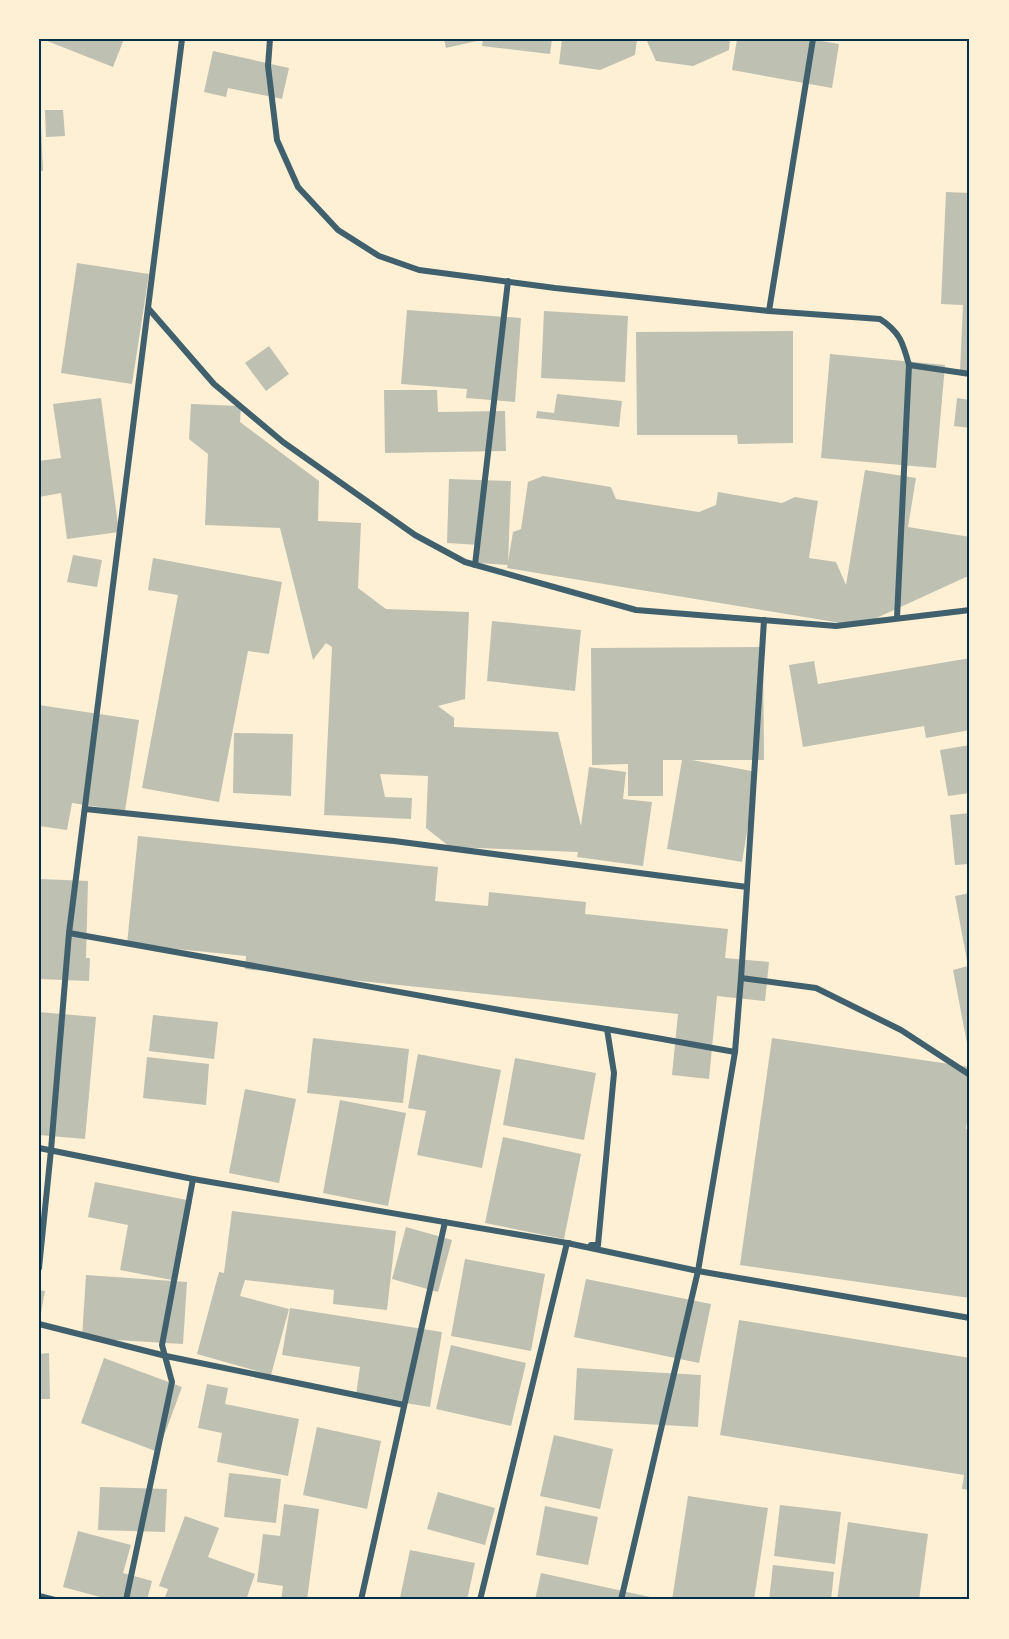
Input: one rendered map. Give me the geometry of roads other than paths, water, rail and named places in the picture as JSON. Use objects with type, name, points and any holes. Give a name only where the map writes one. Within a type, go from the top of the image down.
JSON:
[{"type":"street","points":[[39,1268],[69,933],[182,39]]},
{"type":"street","points":[[270,39],[268,66],[277,140],[298,187],[338,230],[379,256],[419,270],[769,311],[880,319],[892,327],[902,340],[909,365],[897,618]]},
{"type":"street","points":[[769,311],[813,39]]},
{"type":"street","points":[[475,565],[508,281]]},
{"type":"street","points":[[148,308],[214,384],[283,442],[415,535],[465,562],[636,610],[836,626],[970,610]]},
{"type":"street","points":[[909,365],[970,374]]},
{"type":"street","points":[[621,1600],[698,1271],[735,1052],[764,620]]},
{"type":"street","points":[[85,810],[394,841],[747,887]]},
{"type":"street","points":[[69,933],[735,1052]]},
{"type":"street","points":[[741,978],[816,988],[901,1030],[970,1075]]},
{"type":"street","points":[[567,1243],[598,1245],[614,1073],[607,1029]]},
{"type":"street","points":[[39,1148],[193,1179],[567,1243],[698,1271],[970,1318]]},
{"type":"street","points":[[126,1600],[172,1382],[162,1345],[193,1179]]},
{"type":"street","points":[[361,1600],[445,1222]]},
{"type":"street","points":[[480,1600],[567,1243]]},
{"type":"street","points":[[39,1324],[166,1356],[404,1405]]},
{"type":"street","points":[[39,1596],[55,1600]]}]
